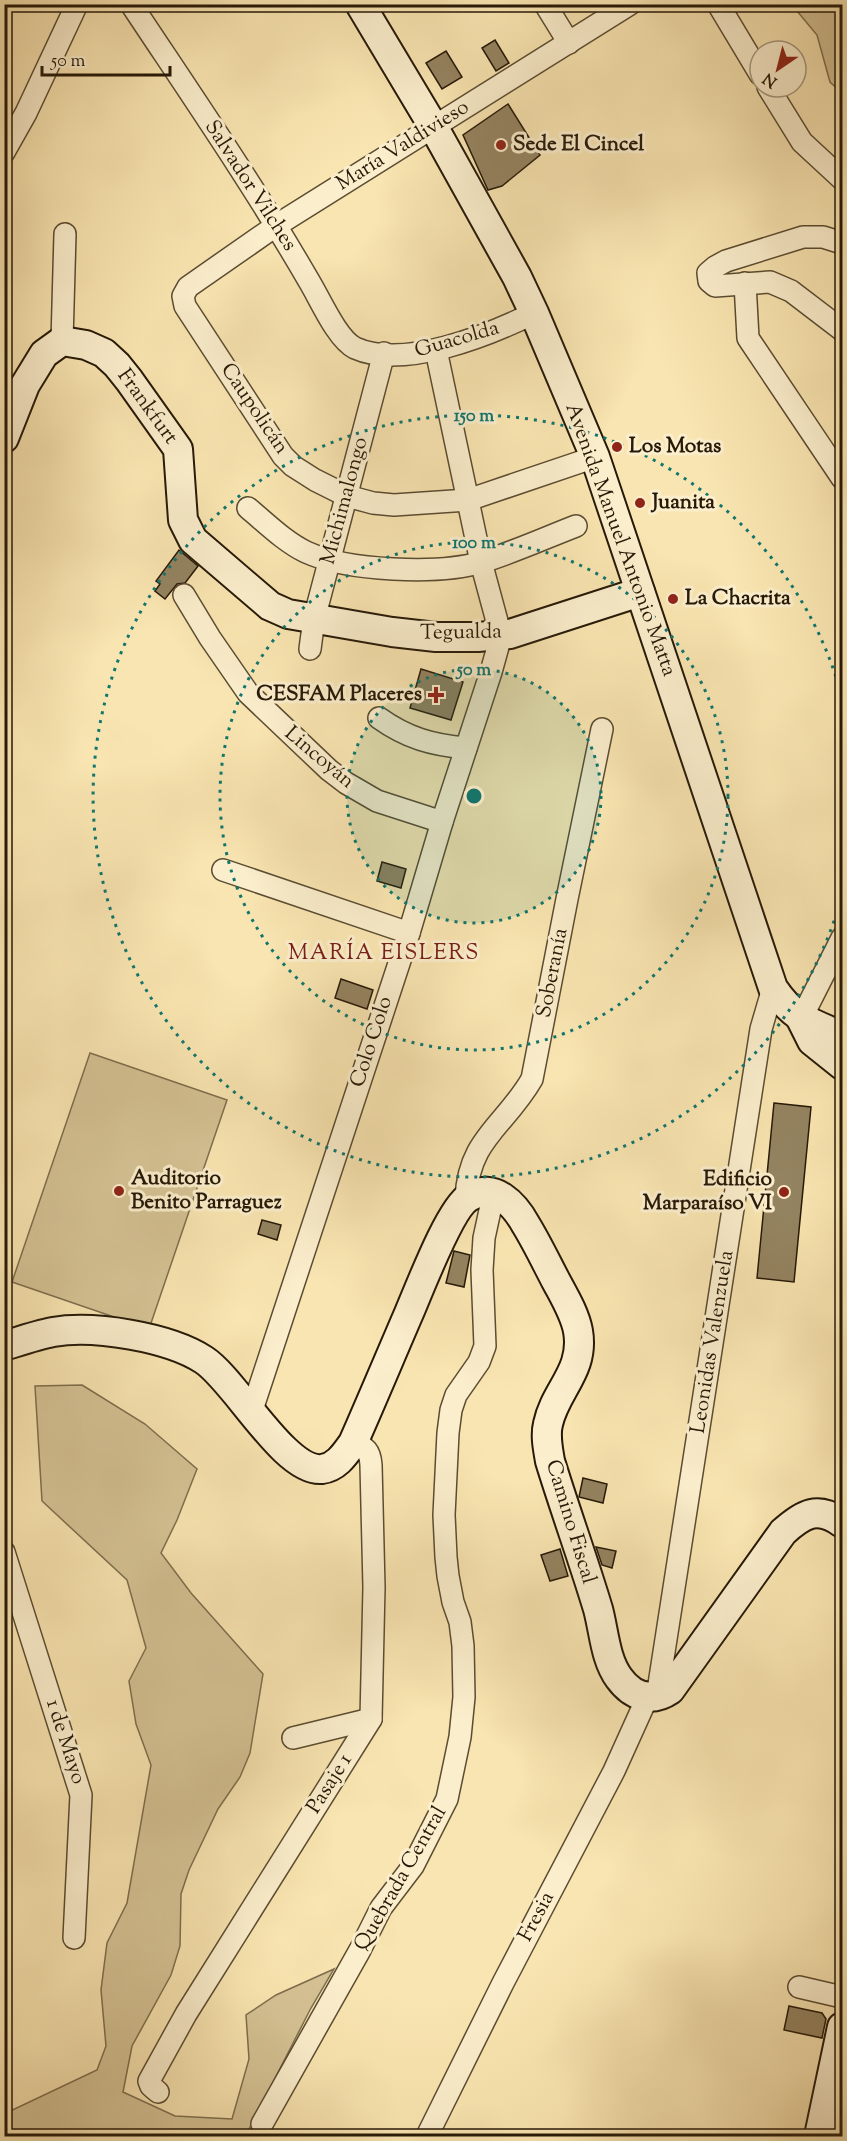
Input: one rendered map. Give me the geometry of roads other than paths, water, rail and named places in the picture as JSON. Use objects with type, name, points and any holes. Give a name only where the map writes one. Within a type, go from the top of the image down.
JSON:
[{"type":"street","points":[[4,152],[26,113],[77,4]]},
{"type":"street","name":"Salvador Vilches","points":[[131,4],[277,225],[345,341],[361,350],[381,353]]},
{"type":"street","name":"Avenida Manuel Antonio Matta","points":[[360,4],[433,126],[517,277],[595,457],[773,988],[785,1006],[801,1019],[843,1036]]},
{"type":"street","points":[[545,4],[569,43]]},
{"type":"street","name":"María Valdivieso","points":[[183,296],[188,287],[277,225],[630,4]]},
{"type":"street","points":[[718,4],[748,54]]},
{"type":"street","points":[[775,99],[802,142],[843,179]]},
{"type":"street","points":[[4,438],[25,385],[45,354],[62,341],[65,234]]},
{"type":"street","points":[[843,243],[823,237],[803,237],[726,261],[708,273],[709,281],[715,286],[770,282],[791,291],[843,330]]},
{"type":"street","points":[[745,283],[748,338],[843,478]]},
{"type":"street","name":"Caupolicán","points":[[183,296],[185,306],[283,456],[293,466],[315,480],[347,496],[373,503],[394,505],[468,500],[595,457]]},
{"type":"street","name":"Guacolda","points":[[381,353],[410,355],[436,350],[505,327],[534,313]]},
{"type":"street","name":"Frankfurt","points":[[62,341],[86,345],[104,353],[117,365],[168,433],[178,450],[183,520],[193,540],[270,606],[288,614],[314,619]]},
{"type":"street","points":[[436,350],[481,562],[501,636]]},
{"type":"street","name":"Michimalongo","points":[[310,649],[314,619],[347,496],[381,353]]},
{"type":"street","points":[[248,508],[293,544],[307,552],[330,560],[406,569],[457,567],[481,562],[576,526]]},
{"type":"street","name":"Tegualda","points":[[314,619],[436,637],[501,636],[640,592]]},
{"type":"street","name":"Lincoyán","points":[[184,595],[248,693],[329,770],[377,801],[442,822]]},
{"type":"street","name":"Colo Colo","points":[[251,1413],[409,933],[501,636]]},
{"type":"street","points":[[379,718],[397,731],[411,737],[444,746],[466,748]]},
{"type":"street","name":"Soberanía","points":[[466,1199],[466,1183],[478,1148],[525,1092],[532,1079],[602,729]]},
{"type":"street","points":[[223,870],[409,933]]},
{"type":"street","points":[[843,938],[801,1019],[812,1041],[843,1065]]},
{"type":"street","name":"Leonidas Valenzuela","points":[[652,1697],[761,1029],[773,988]]},
{"type":"street","points":[[4,1346],[54,1332],[96,1332],[146,1338],[178,1346],[206,1360],[221,1374],[251,1413],[301,1463],[312,1468],[333,1465],[343,1457],[353,1443],[434,1254],[453,1217],[466,1199],[477,1193],[494,1192]]},
{"type":"street","name":"Camino Fiscal","points":[[494,1192],[508,1201],[523,1219],[567,1302],[578,1330],[578,1357],[551,1413],[547,1427],[550,1461],[598,1609],[611,1664],[621,1681],[634,1692],[652,1697]]},
{"type":"street","name":"Quebrada Central","points":[[262,2124],[360,1950],[381,1908],[413,1866],[447,1799],[460,1737],[464,1697],[460,1622],[453,1602],[446,1557],[444,1515],[448,1433],[451,1410],[456,1395],[479,1362],[485,1346],[482,1270],[484,1238],[494,1192]]},
{"type":"street","points":[[293,1738],[371,1719],[374,1587],[371,1465],[367,1449],[353,1443]]},
{"type":"street","points":[[652,1697],[670,1690],[675,1684],[783,1532],[798,1519],[812,1512],[842,1520]]},
{"type":"street","name":"1 de Mayo","points":[[4,1552],[81,1795],[74,1938]]},
{"type":"street","name":"Fresia","points":[[427,2136],[503,1983],[652,1697]]},
{"type":"street","name":"Pasaje 1","points":[[158,2092],[149,2081],[186,2014],[371,1719]]},
{"type":"street","points":[[799,1987],[843,1997]]},
{"type":"street","points":[[819,2136],[843,2027]]},
{"type":"place","name":"Sede El Cincel","points":[[501,145]]},
{"type":"place","name":"Los Motas","points":[[617,447]]},
{"type":"place","name":"Juanita","points":[[640,503]]},
{"type":"place","name":"La Chacrita","points":[[673,599]]},
{"type":"place","name":"CESFAM Placeres","points":[[436,695]]},
{"type":"place","name":"Auditorio Benito Parraguez","points":[[119,1191]]},
{"type":"place","name":"Edificio Marparaíso VI","points":[[784,1192]]},
{"type":"district","name":"MARÍA EISLERS","points":[[384,954]]}]
